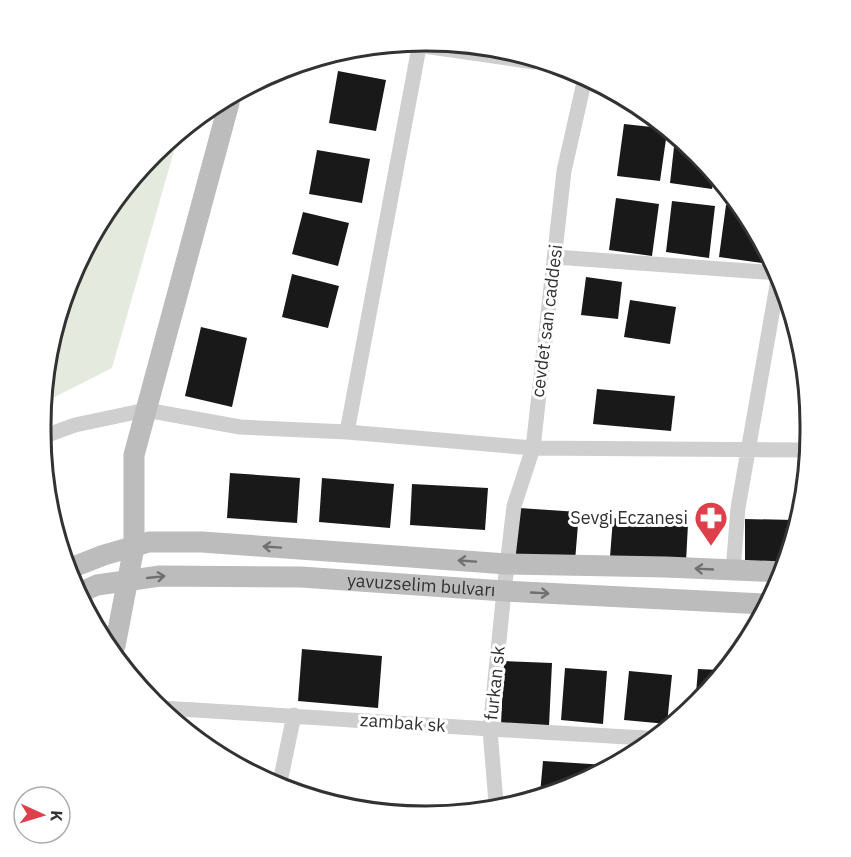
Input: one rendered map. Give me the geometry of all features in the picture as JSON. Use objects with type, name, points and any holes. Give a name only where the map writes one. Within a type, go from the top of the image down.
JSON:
[{"type":"main road","points":[[116,642],[134,547],[134,455],[228,107]]},
{"type":"main road","points":[[76,566],[149,542],[202,542],[507,564],[772,573]]},
{"type":"main road","name":"yavuzselim bulvarı","points":[[87,590],[97,585],[160,576],[301,577],[504,591],[758,604]]},
{"type":"street","points":[[347,432],[415,51]]},
{"type":"street","name":"cevdet san caddesi","points":[[507,564],[514,506],[533,448],[564,171],[583,86]]},
{"type":"street","points":[[555,257],[767,273]]},
{"type":"street","points":[[733,571],[738,508],[775,292]]},
{"type":"street","points":[[51,434],[75,425],[146,410],[240,427],[347,432],[533,448],[799,450]]},
{"type":"street","name":"furkan sk","points":[[496,800],[490,730],[507,564]]},
{"type":"street","name":"zambak sk","points":[[175,709],[641,738]]},
{"type":"street","points":[[281,777],[294,715]]},
{"type":"shaded area","points":[[175,148],[112,368],[52,398],[58,352],[64,329],[71,305],[90,260],[101,238],[128,198]]},
{"type":"building","points":[[338,71],[386,80],[376,131],[329,123]]},
{"type":"building","points":[[624,124],[652,127],[666,139],[660,181],[617,176]]},
{"type":"building","points":[[674,146],[713,186],[712,189],[670,183]]},
{"type":"building","points":[[317,150],[370,159],[362,203],[309,194]]},
{"type":"building","points":[[616,198],[659,204],[652,256],[609,250]]},
{"type":"building","points":[[672,201],[715,206],[709,258],[666,252]]},
{"type":"building","points":[[726,205],[728,205],[750,238],[762,263],[719,257]]},
{"type":"building","points":[[303,212],[349,223],[338,266],[292,254]]},
{"type":"building","points":[[292,274],[339,286],[328,328],[282,317]]},
{"type":"building","points":[[586,277],[622,282],[618,319],[581,315]]},
{"type":"building","points":[[630,300],[676,307],[670,344],[624,337]]},
{"type":"building","points":[[201,327],[247,338],[232,407],[185,396]]},
{"type":"building","points":[[597,389],[675,396],[671,431],[593,424]]},
{"type":"building","points":[[230,473],[300,478],[297,523],[227,518]]},
{"type":"building","points":[[322,478],[394,484],[390,528],[319,522]]},
{"type":"building","points":[[412,484],[488,488],[485,530],[410,525]]},
{"type":"building","points":[[519,508],[579,512],[575,561],[515,557]]},
{"type":"building","points":[[613,518],[688,524],[686,562],[610,557]]},
{"type":"building","points":[[745,519],[789,520],[774,567],[745,567]]},
{"type":"building","points":[[302,649],[382,656],[378,708],[298,701]]},
{"type":"building","points":[[504,661],[552,663],[549,726],[501,724]]},
{"type":"building","points":[[565,668],[607,671],[603,724],[561,720]]},
{"type":"building","points":[[698,669],[714,670],[707,678],[696,689]]},
{"type":"building","points":[[629,671],[672,675],[668,717],[660,723],[624,720]]},
{"type":"building","points":[[543,761],[596,764],[569,777],[541,788]]},
{"type":"place","name":"Sevgi Eczanesi","points":[[711,547]]}]
